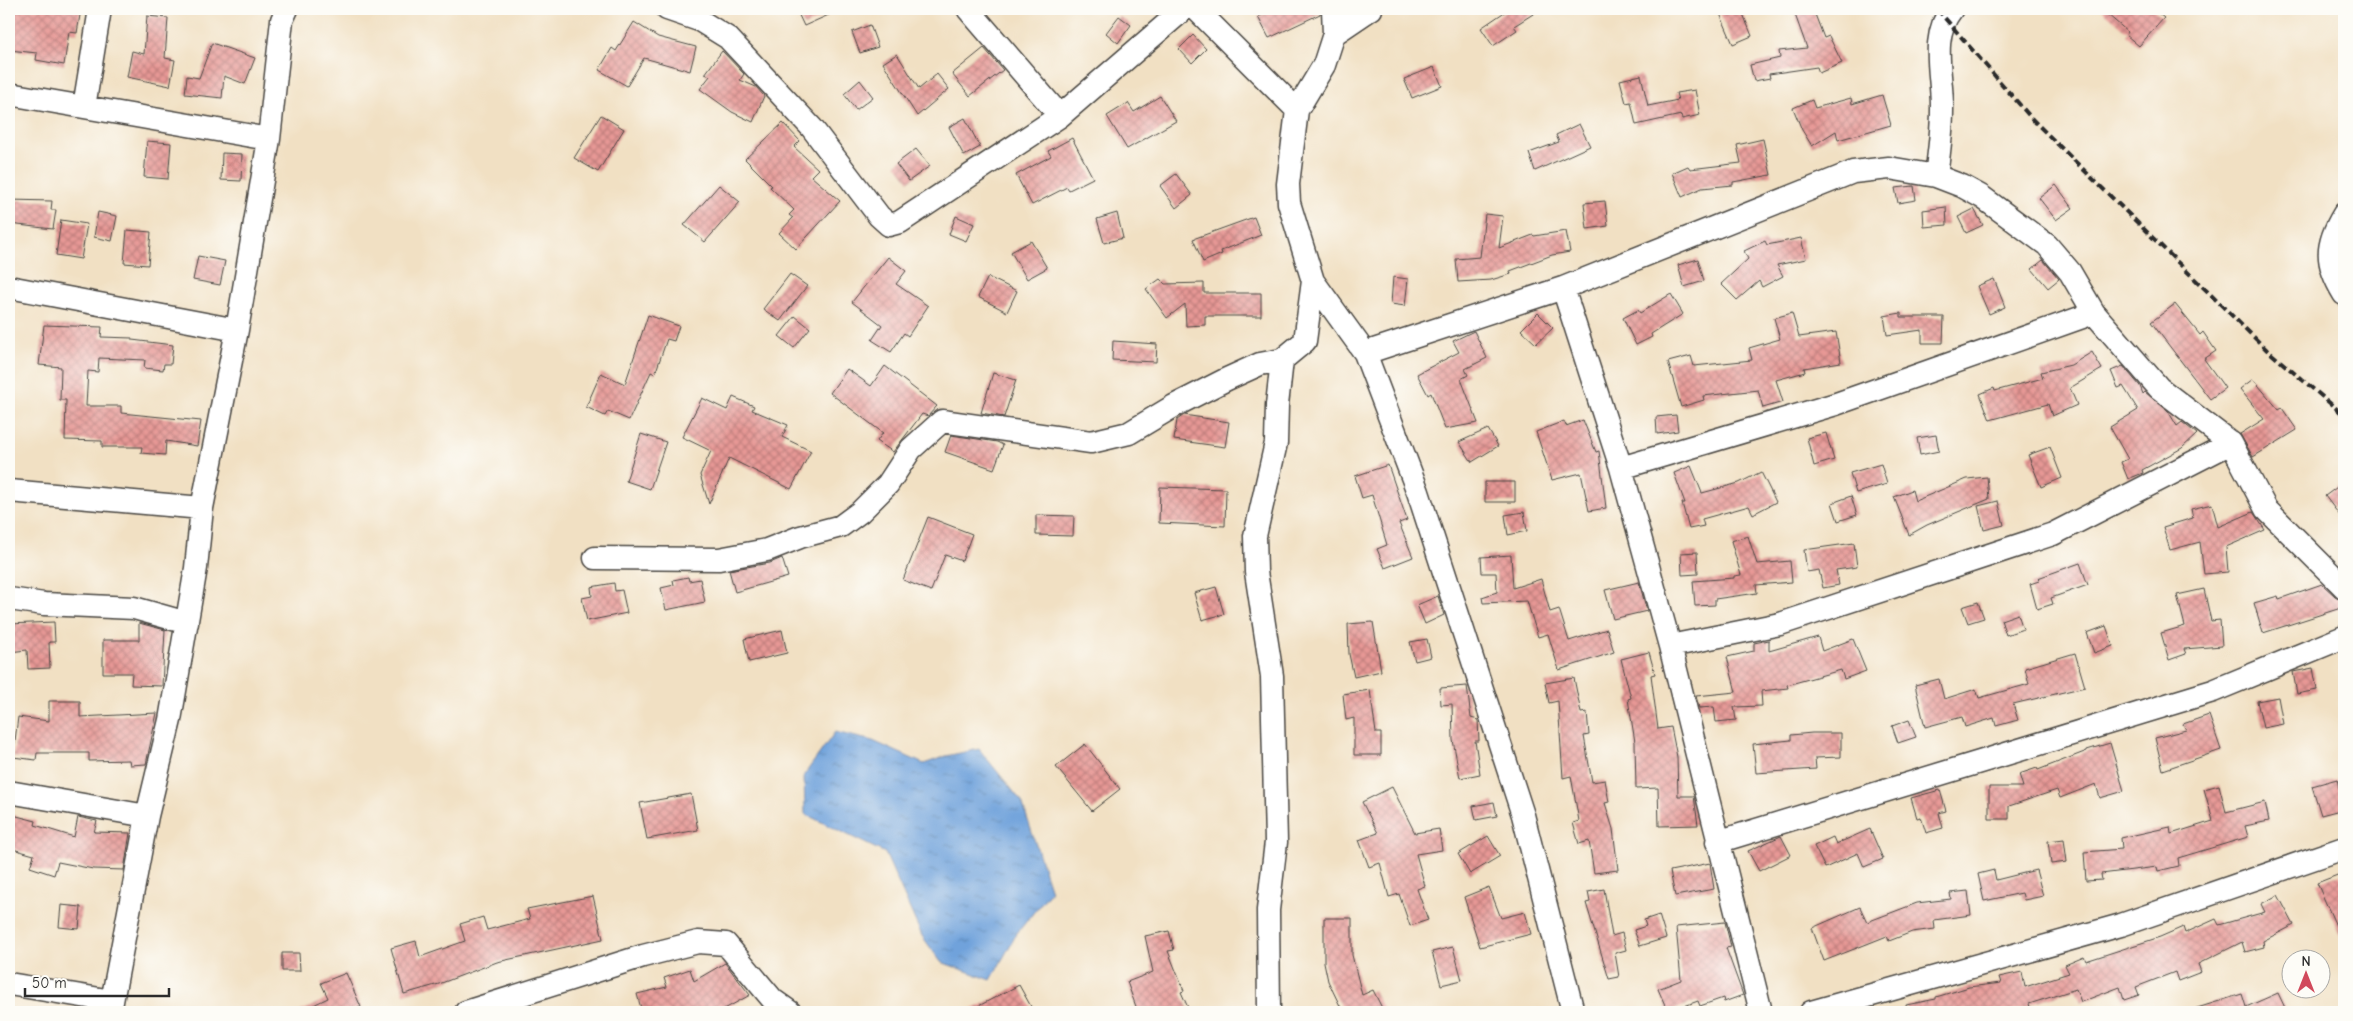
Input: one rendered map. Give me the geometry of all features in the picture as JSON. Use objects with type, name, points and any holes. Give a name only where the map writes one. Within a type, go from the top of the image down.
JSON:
[{"type":"street","points":[[84,107],[100,9]]},
{"type":"street","points":[[9,984],[111,1006],[147,816],[170,720],[196,568],[202,508],[237,330],[269,138],[282,20],[287,9]]},
{"type":"street","points":[[667,9],[699,20],[728,38],[812,128],[879,216],[889,224],[900,222],[1060,116],[1184,9]]},
{"type":"street","points":[[968,9],[1060,116]]},
{"type":"street","points":[[1196,9],[1296,110]]},
{"type":"street","points":[[1333,9],[1334,34],[1324,65],[1296,110],[1288,184],[1289,203],[1313,281],[1365,353],[1418,492],[1523,815],[1573,1012]]},
{"type":"street","points":[[1334,34],[1358,20],[1371,9]]},
{"type":"street","points":[[1936,176],[1942,108],[1938,61],[1944,18],[1952,9]]},
{"type":"street","points":[[9,94],[269,138]]},
{"type":"street","points":[[1365,353],[1563,288],[1853,172],[1890,168],[1936,176],[1962,186],[1982,197],[2047,245],[2070,272],[2094,314],[2159,388],[2231,443],[2266,509],[2344,587]]},
{"type":"street","points":[[2344,214],[2333,231],[2329,249],[2330,265],[2344,294]]},
{"type":"street","points":[[595,558],[719,559],[767,550],[800,537],[841,526],[854,517],[888,484],[911,449],[942,421],[1091,442],[1129,433],[1174,406],[1227,379],[1260,364],[1282,360],[1305,341],[1313,281]]},
{"type":"street","points":[[9,287],[237,330]]},
{"type":"street","points":[[1563,288],[1621,468],[1670,646],[1717,842],[1761,1012]]},
{"type":"street","points":[[1621,468],[1836,404],[2094,314]]},
{"type":"street","points":[[1269,1012],[1268,910],[1276,842],[1272,676],[1256,572],[1255,536],[1276,443],[1277,405],[1282,360]]},
{"type":"street","points":[[1670,646],[1780,624],[2053,534],[2231,443]]},
{"type":"street","points":[[9,491],[202,508]]},
{"type":"street","points":[[9,599],[44,604],[134,608],[187,623]]},
{"type":"street","points":[[1717,842],[2213,691],[2344,637]]},
{"type":"street","points":[[9,792],[147,816]]},
{"type":"street","points":[[1811,1012],[2121,925],[2344,848]]},
{"type":"street","points":[[466,1012],[644,956],[698,942],[726,944],[773,1000],[790,1012]]},
{"type":"water","points":[[835,732],[873,741],[924,764],[946,756],[979,749],[1022,802],[1051,891],[1017,933],[991,980],[941,962],[922,936],[885,853],[805,814],[804,775]]},
{"type":"building","points":[[9,9],[81,9],[77,33],[69,32],[64,65],[36,60],[37,53],[9,50]]},
{"type":"building","points":[[796,9],[842,9],[804,26]]},
{"type":"building","points":[[1274,9],[1320,9],[1320,14],[1269,38],[1258,17]]},
{"type":"building","points":[[1509,9],[1541,9],[1514,26],[1517,30],[1493,46],[1481,28]]},
{"type":"building","points":[[1718,9],[1741,9],[1752,36],[1733,44]]},
{"type":"building","points":[[1793,9],[1813,9],[1824,38],[1829,36],[1842,63],[1819,73],[1817,67],[1769,74],[1770,78],[1754,81],[1750,65],[1780,58],[1779,51],[1807,48]]},
{"type":"building","points":[[2101,9],[2153,9],[2164,18],[2139,46],[2126,35],[2128,32]]},
{"type":"building","points":[[147,16],[168,18],[165,58],[175,60],[170,86],[127,77],[132,51],[144,54]]},
{"type":"building","points":[[1119,16],[1131,25],[1118,43],[1106,33]]},
{"type":"building","points":[[634,22],[658,37],[696,47],[690,71],[644,58],[627,86],[599,70],[612,48],[616,51]]},
{"type":"building","points":[[870,25],[878,47],[860,53],[852,32]]},
{"type":"building","points":[[1193,35],[1206,49],[1192,63],[1179,49]]},
{"type":"building","points":[[212,43],[255,58],[245,84],[224,76],[222,98],[185,94],[187,76],[199,78]]},
{"type":"building","points":[[984,48],[1003,70],[970,96],[952,74]]},
{"type":"building","points":[[722,51],[744,74],[740,80],[756,87],[764,96],[753,122],[732,112],[700,89],[710,76],[705,74]]},
{"type":"building","points":[[897,54],[919,89],[937,74],[949,89],[917,116],[883,63]]},
{"type":"building","points":[[1434,67],[1442,86],[1412,98],[1404,79]]},
{"type":"building","points":[[1641,75],[1648,106],[1678,100],[1676,93],[1695,90],[1700,115],[1682,119],[1681,115],[1636,125],[1631,102],[1626,103],[1620,80]]},
{"type":"building","points":[[860,80],[873,97],[856,110],[844,94]]},
{"type":"building","points":[[1882,95],[1891,125],[1838,140],[1836,131],[1812,146],[1802,130],[1793,108],[1812,100],[1815,108],[1851,98],[1852,104]]},
{"type":"building","points":[[1160,96],[1176,121],[1127,149],[1107,116],[1128,103],[1134,112]]},
{"type":"building","points":[[601,115],[624,129],[598,172],[574,158]]},
{"type":"building","points":[[965,118],[980,147],[964,156],[949,127]]},
{"type":"building","points":[[783,123],[800,141],[794,147],[818,169],[811,176],[840,201],[796,249],[779,233],[793,218],[789,215],[794,210],[745,159]]},
{"type":"building","points":[[1579,124],[1590,146],[1535,171],[1529,153],[1559,142],[1556,135]]},
{"type":"building","points":[[1072,138],[1093,178],[1069,190],[1067,187],[1032,205],[1016,175],[1051,156],[1048,151]]},
{"type":"building","points":[[1763,139],[1771,175],[1733,182],[1733,185],[1702,188],[1682,197],[1672,173],[1688,166],[1690,169],[1741,163],[1737,145]]},
{"type":"building","points":[[147,141],[171,143],[168,179],[144,177]]},
{"type":"building","points":[[916,149],[930,166],[909,181],[896,164]]},
{"type":"building","points":[[222,153],[242,154],[241,181],[221,180]]},
{"type":"building","points":[[1176,174],[1192,195],[1176,208],[1160,186]]},
{"type":"building","points":[[719,185],[740,202],[705,242],[684,225]]},
{"type":"building","points":[[2056,185],[2073,208],[2056,220],[2039,198]]},
{"type":"building","points":[[1914,186],[1916,200],[1898,203],[1895,188]]},
{"type":"building","points":[[9,200],[52,201],[51,210],[56,210],[53,229],[9,224]]},
{"type":"building","points":[[1605,201],[1608,226],[1587,229],[1584,203]]},
{"type":"building","points":[[1946,207],[1947,225],[1924,227],[1923,210]]},
{"type":"building","points":[[1974,209],[1983,225],[1966,233],[1958,217]]},
{"type":"building","points":[[98,212],[117,216],[112,241],[94,237]]},
{"type":"building","points":[[1117,213],[1123,238],[1104,243],[1097,219]]},
{"type":"building","points":[[1485,214],[1503,216],[1499,248],[1533,235],[1566,231],[1570,252],[1552,255],[1510,271],[1511,274],[1491,280],[1458,282],[1456,259],[1480,257]]},
{"type":"building","points":[[956,216],[974,224],[966,241],[949,234]]},
{"type":"building","points":[[1254,217],[1261,235],[1221,251],[1222,254],[1203,262],[1193,239]]},
{"type":"building","points":[[61,220],[87,224],[81,259],[56,255]]},
{"type":"building","points":[[127,230],[151,232],[148,265],[124,263]]},
{"type":"building","points":[[1801,238],[1806,259],[1777,265],[1783,276],[1762,287],[1759,281],[1737,300],[1721,284],[1748,259],[1744,251],[1765,241],[1767,245]]},
{"type":"building","points":[[1031,241],[1047,268],[1027,279],[1011,252]]},
{"type":"building","points":[[198,256],[225,261],[220,285],[193,280]]},
{"type":"building","points":[[888,257],[906,271],[896,284],[928,306],[908,336],[904,333],[891,352],[872,340],[882,325],[852,302]]},
{"type":"building","points":[[1698,259],[1704,281],[1684,287],[1678,265]]},
{"type":"building","points":[[2043,260],[2059,279],[2048,288],[2032,269]]},
{"type":"building","points":[[790,274],[807,286],[780,321],[763,309]]},
{"type":"building","points":[[988,277],[1017,291],[1007,312],[978,297]]},
{"type":"building","points":[[1393,277],[1408,279],[1405,306],[1391,304]]},
{"type":"building","points":[[1160,279],[1165,284],[1204,283],[1204,293],[1261,293],[1261,316],[1205,316],[1205,325],[1186,326],[1185,304],[1167,318],[1146,289]]},
{"type":"building","points":[[1994,279],[2005,307],[1989,314],[1977,286]]},
{"type":"building","points":[[1671,294],[1683,314],[1651,334],[1652,337],[1636,345],[1623,318],[1638,310],[1640,313]]},
{"type":"building","points":[[2175,304],[2200,335],[2203,332],[2216,351],[2204,359],[2225,388],[2210,399],[2151,322]]},
{"type":"building","points":[[1538,313],[1553,328],[1536,344],[1521,330]]},
{"type":"building","points":[[1792,313],[1799,337],[1836,332],[1841,362],[1804,368],[1805,372],[1776,380],[1783,402],[1763,408],[1758,390],[1703,396],[1704,400],[1681,407],[1668,362],[1691,356],[1694,366],[1752,360],[1749,348],[1780,339],[1774,318]]},
{"type":"building","points":[[1901,313],[1901,317],[1944,317],[1943,343],[1922,343],[1922,330],[1887,335],[1884,316]]},
{"type":"building","points":[[648,315],[679,326],[674,341],[667,339],[655,374],[651,372],[629,420],[608,411],[605,416],[586,407],[601,373],[625,384]]},
{"type":"building","points":[[795,316],[810,328],[794,348],[779,336]]},
{"type":"building","points":[[44,325],[102,327],[101,337],[132,338],[132,340],[173,345],[171,364],[164,364],[163,370],[144,368],[145,360],[99,358],[98,372],[88,371],[86,406],[121,406],[121,413],[201,421],[197,446],[166,441],[165,455],[141,453],[142,447],[102,447],[102,441],[65,440],[66,400],[60,400],[61,367],[39,365]]},
{"type":"building","points":[[1474,331],[1487,358],[1465,369],[1468,375],[1461,379],[1478,423],[1445,429],[1431,393],[1428,395],[1417,374],[1459,352],[1453,341]]},
{"type":"building","points":[[1113,341],[1157,344],[1156,362],[1112,360]]},
{"type":"building","points":[[2092,352],[2102,369],[2070,388],[2077,405],[2052,416],[2048,404],[1990,420],[1980,394],[1994,388],[1995,391],[2043,378],[2041,372],[2071,365]]},
{"type":"building","points":[[885,366],[937,406],[928,416],[922,414],[893,452],[877,441],[883,433],[830,393],[847,369],[871,386]]},
{"type":"building","points":[[2123,366],[2140,386],[2143,394],[2145,392],[2168,411],[2177,426],[2182,422],[2197,434],[2182,448],[2142,470],[2143,473],[2128,479],[2121,462],[2128,459],[2110,427],[2138,410],[2123,386],[2118,388],[2111,371]]},
{"type":"building","points":[[993,373],[1016,380],[1004,417],[981,413]]},
{"type":"building","points":[[2253,379],[2279,410],[2282,408],[2297,430],[2253,457],[2240,434],[2264,419],[2240,389]]},
{"type":"building","points":[[733,397],[754,406],[752,410],[788,425],[782,437],[811,451],[791,489],[729,458],[709,504],[700,475],[711,451],[682,437],[702,398],[727,410]]},
{"type":"building","points":[[1184,415],[1229,422],[1225,447],[1174,440],[1177,420]]},
{"type":"building","points":[[1676,415],[1678,431],[1657,434],[1656,417]]},
{"type":"building","points":[[1583,420],[1596,452],[1599,451],[1606,508],[1589,511],[1581,473],[1552,480],[1536,432],[1564,421],[1566,426]]},
{"type":"building","points":[[1488,429],[1498,446],[1472,462],[1459,442]]},
{"type":"building","points":[[1826,433],[1834,460],[1814,466],[1807,438]]},
{"type":"building","points":[[641,434],[666,442],[650,489],[626,481]]},
{"type":"building","points":[[951,435],[997,442],[1003,445],[994,469],[945,452]]},
{"type":"building","points":[[1936,435],[1939,451],[1920,455],[1917,438]]},
{"type":"building","points":[[2050,447],[2062,478],[2041,487],[2028,455]]},
{"type":"building","points":[[1881,464],[1887,484],[1856,493],[1850,473]]},
{"type":"building","points":[[1388,465],[1407,520],[1399,523],[1413,557],[1385,568],[1377,549],[1387,545],[1372,495],[1362,498],[1355,476]]},
{"type":"building","points":[[1691,466],[1702,493],[1739,483],[1761,472],[1776,502],[1753,514],[1749,506],[1702,519],[1704,526],[1689,529],[1682,503],[1685,503],[1674,473]]},
{"type":"building","points":[[1987,477],[1989,499],[1927,525],[1909,535],[1894,497],[1912,490],[1915,501],[1967,479]]},
{"type":"building","points":[[1485,482],[1515,482],[1515,502],[1485,502]]},
{"type":"building","points":[[2344,482],[2344,521],[2325,496]]},
{"type":"building","points":[[1160,487],[1226,489],[1225,526],[1159,523]]},
{"type":"building","points":[[1851,496],[1857,515],[1838,521],[1832,503]]},
{"type":"building","points":[[1998,501],[2004,525],[1984,530],[1978,506]]},
{"type":"building","points":[[2212,504],[2218,527],[2253,512],[2265,530],[2226,547],[2228,572],[2204,574],[2200,542],[2170,550],[2163,527],[2193,518],[2191,509]]},
{"type":"building","points":[[1524,512],[1527,531],[1508,535],[1505,515]]},
{"type":"building","points":[[1036,515],[1074,516],[1073,536],[1036,535]]},
{"type":"building","points":[[928,517],[972,534],[962,561],[945,555],[931,591],[903,580]]},
{"type":"building","points":[[1748,536],[1757,564],[1790,561],[1792,582],[1756,585],[1757,593],[1715,599],[1715,605],[1695,606],[1693,581],[1734,578],[1734,576],[1741,575],[1731,541]]},
{"type":"building","points":[[1854,543],[1857,567],[1836,570],[1839,585],[1823,588],[1819,570],[1807,572],[1804,550]]},
{"type":"building","points":[[1697,552],[1698,574],[1682,575],[1681,553]]},
{"type":"building","points":[[1511,555],[1513,588],[1541,579],[1550,612],[1559,609],[1569,641],[1607,629],[1614,652],[1559,670],[1548,634],[1538,637],[1527,601],[1483,603],[1482,597],[1497,592],[1496,573],[1482,573],[1481,557]]},
{"type":"building","points":[[782,558],[788,577],[735,592],[729,570],[770,563]]},
{"type":"building","points":[[2080,563],[2088,585],[2051,598],[2053,604],[2037,609],[2030,584],[2039,581],[2038,578]]},
{"type":"building","points":[[688,577],[689,581],[700,579],[705,602],[666,610],[661,588],[674,585],[673,580]]},
{"type":"building","points":[[1639,582],[1647,611],[1613,619],[1605,590]]},
{"type":"building","points":[[614,583],[615,591],[622,590],[627,613],[587,621],[582,598],[592,596],[591,587]]},
{"type":"building","points":[[2322,584],[2342,600],[2344,607],[2263,633],[2254,603],[2278,596],[2279,599]]},
{"type":"building","points":[[1216,587],[1224,614],[1202,620],[1194,593]]},
{"type":"building","points":[[2204,589],[2211,621],[2220,620],[2222,646],[2184,649],[2186,654],[2169,660],[2161,633],[2185,626],[2177,595]]},
{"type":"building","points":[[1438,596],[1444,615],[1425,624],[1417,605]]},
{"type":"building","points":[[1978,602],[1984,618],[1968,623],[1962,607]]},
{"type":"building","points":[[2018,614],[2023,629],[2006,635],[2001,620]]},
{"type":"building","points":[[54,622],[55,642],[49,642],[50,668],[28,669],[27,650],[9,652],[9,624]]},
{"type":"building","points":[[1373,622],[1381,671],[1354,677],[1349,654],[1348,624]]},
{"type":"building","points":[[139,623],[165,630],[162,686],[131,685],[132,673],[103,673],[103,640],[139,640]]},
{"type":"building","points":[[2106,626],[2113,646],[2094,653],[2087,633]]},
{"type":"building","points":[[782,630],[787,653],[749,662],[744,639]]},
{"type":"building","points":[[1818,637],[1822,651],[1853,639],[1866,671],[1844,679],[1841,670],[1787,685],[1788,688],[1761,691],[1762,706],[1734,707],[1736,720],[1716,722],[1714,707],[1699,708],[1696,696],[1736,692],[1727,657],[1754,651],[1754,643],[1769,640],[1769,651]]},
{"type":"building","points":[[1427,639],[1431,657],[1415,661],[1410,642]]},
{"type":"building","points":[[1649,652],[1655,674],[1651,675],[1658,729],[1671,727],[1677,757],[1678,796],[1694,796],[1698,825],[1659,826],[1658,788],[1636,789],[1635,742],[1628,699],[1631,698],[1621,659]]},
{"type":"building","points":[[2075,653],[2085,687],[2013,704],[2018,720],[1996,726],[1994,718],[1965,727],[1962,717],[1925,727],[1915,685],[1939,679],[1944,699],[1976,689],[1979,698],[2029,684],[2025,668]]},
{"type":"building","points":[[2313,668],[2317,690],[2297,694],[2293,672]]},
{"type":"building","points":[[1574,678],[1581,713],[1587,712],[1589,735],[1584,736],[1592,782],[1605,780],[1609,802],[1605,803],[1613,829],[1618,870],[1594,873],[1589,841],[1579,844],[1573,823],[1579,821],[1571,776],[1563,778],[1558,701],[1549,703],[1545,683]]},
{"type":"building","points":[[1467,686],[1471,718],[1478,720],[1479,741],[1475,741],[1480,774],[1460,778],[1453,740],[1452,704],[1441,705],[1440,688]]},
{"type":"building","points":[[1370,690],[1376,733],[1381,733],[1381,755],[1354,755],[1354,718],[1346,720],[1343,694]]},
{"type":"building","points":[[2278,697],[2283,724],[2263,728],[2257,701]]},
{"type":"building","points":[[49,701],[80,701],[80,717],[157,713],[146,764],[130,765],[129,760],[89,761],[89,753],[37,753],[36,760],[13,757],[18,717],[49,721]]},
{"type":"building","points":[[2209,715],[2221,750],[2163,770],[2155,738],[2186,730],[2183,724]]},
{"type":"building","points":[[1909,720],[1916,737],[1898,743],[1892,726]]},
{"type":"building","points":[[1841,733],[1841,757],[1815,758],[1816,769],[1756,773],[1753,744],[1791,740],[1791,735]]},
{"type":"building","points":[[2110,743],[2124,791],[2100,798],[2096,784],[2060,798],[2057,790],[2009,806],[2009,819],[1989,819],[1989,787],[2023,787],[2019,774],[2037,768],[2038,770],[2087,750]]},
{"type":"building","points":[[1085,744],[1120,789],[1092,811],[1056,767]]},
{"type":"building","points":[[2337,779],[2344,809],[2321,815],[2312,786]]},
{"type":"building","points":[[2219,785],[2226,812],[2265,802],[2269,821],[2245,826],[2248,837],[2178,858],[2179,866],[2158,871],[2157,867],[2101,874],[2102,880],[2086,881],[2084,852],[2122,849],[2121,838],[2170,827],[2171,834],[2213,821],[2204,789]]},
{"type":"building","points":[[1392,787],[1415,833],[1439,829],[1442,850],[1416,854],[1425,886],[1417,889],[1428,920],[1410,926],[1399,894],[1389,897],[1380,863],[1369,867],[1359,840],[1378,833],[1362,802]]},
{"type":"building","points":[[1940,790],[1946,811],[1939,813],[1943,828],[1926,833],[1921,817],[1917,818],[1911,798]]},
{"type":"building","points":[[691,794],[698,830],[647,839],[640,803]]},
{"type":"building","points":[[1494,802],[1497,816],[1476,820],[1473,806]]},
{"type":"building","points":[[13,815],[36,821],[35,825],[74,837],[78,817],[97,821],[94,832],[130,833],[124,870],[93,869],[58,862],[54,875],[30,867],[34,855],[9,848],[9,830]]},
{"type":"building","points":[[1870,829],[1883,859],[1864,867],[1858,853],[1825,868],[1814,846],[1833,837],[1836,844]]},
{"type":"building","points":[[1488,836],[1500,856],[1470,874],[1458,854]]},
{"type":"building","points":[[1781,836],[1791,855],[1759,871],[1748,851]]},
{"type":"building","points":[[2064,839],[2067,862],[2051,864],[2048,841]]},
{"type":"building","points":[[1710,863],[1714,889],[1675,896],[1670,871]]},
{"type":"building","points":[[1994,870],[1996,880],[2036,870],[2043,896],[2024,900],[2022,893],[1984,901],[1978,874]]},
{"type":"building","points":[[2340,874],[2344,885],[2344,944],[2317,883]]},
{"type":"building","points":[[1489,887],[1501,918],[1525,912],[1531,934],[1480,947],[1464,897]]},
{"type":"building","points":[[1604,889],[1612,936],[1622,933],[1626,950],[1615,953],[1619,977],[1609,979],[1586,903],[1590,902],[1588,892]]},
{"type":"building","points":[[1968,891],[1971,915],[1934,920],[1935,929],[1912,932],[1889,941],[1887,936],[1824,961],[1812,928],[1860,907],[1867,922],[1917,903],[1951,899],[1950,893]]},
{"type":"building","points":[[2278,895],[2294,925],[2263,941],[2264,947],[2245,952],[2242,942],[2198,964],[2201,972],[2178,981],[2175,972],[2136,987],[2139,995],[2124,1000],[2120,987],[2081,1002],[2076,989],[2029,1004],[2030,1007],[2008,1012],[1907,1012],[1906,1005],[1936,999],[1936,997],[1969,987],[2001,983],[1999,977],[2022,972],[2025,987],[2069,973],[2065,965],[2084,957],[2086,961],[2160,937],[2183,927],[2185,933],[2216,919],[2219,925],[2265,912],[2261,904]]},
{"type":"building","points":[[593,896],[603,939],[497,962],[439,984],[404,994],[391,948],[416,941],[420,957],[465,941],[460,924],[483,917],[487,930],[530,919],[527,909]]},
{"type":"building","points":[[61,905],[81,907],[79,929],[59,927]]},
{"type":"building","points":[[1659,915],[1666,938],[1640,946],[1634,930],[1646,926],[1644,920]]},
{"type":"building","points":[[1324,918],[1352,918],[1352,955],[1362,995],[1373,990],[1384,1012],[1343,1012],[1328,981],[1324,962]]},
{"type":"building","points":[[1725,922],[1731,947],[1726,948],[1743,995],[1724,1002],[1723,998],[1700,1006],[1698,1001],[1668,1012],[1658,989],[1681,980],[1676,927]]},
{"type":"building","points":[[1169,931],[1174,950],[1168,951],[1184,991],[1181,992],[1190,1012],[1138,1012],[1127,982],[1153,972],[1145,936]]},
{"type":"building","points":[[1453,947],[1462,980],[1441,985],[1432,952]]},
{"type":"building","points":[[282,953],[299,953],[300,971],[282,971]]},
{"type":"building","points":[[725,963],[750,995],[719,1012],[642,1012],[637,994],[667,987],[664,978],[690,969],[694,981]]},
{"type":"building","points":[[346,973],[361,1007],[348,1012],[299,1012],[328,998],[321,983]]},
{"type":"building","points":[[1019,985],[1034,1012],[967,1012]]},
{"type":"building","points":[[2278,993],[2287,1012],[2195,1012],[2194,1009],[2242,994],[2246,1007]]},
{"type":"railway","points":[[1937,9],[2033,120],[2267,350],[2344,415]]}]
